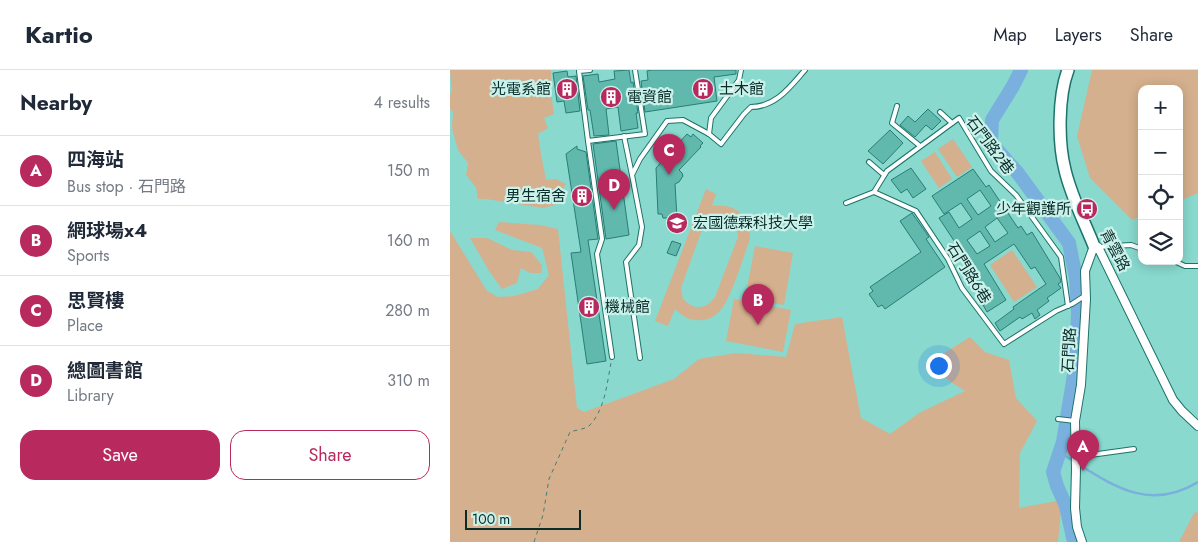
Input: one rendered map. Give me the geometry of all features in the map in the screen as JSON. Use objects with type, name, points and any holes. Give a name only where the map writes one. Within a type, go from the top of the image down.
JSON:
[{"type":"street","name":"青雲路","points":[[1068,70],[1063,83],[1060,121],[1064,168],[1072,191],[1096,246],[1173,400],[1198,426]]},
{"type":"street","name":"石門路","points":[[1082,542],[1077,527],[1075,508],[1075,421],[1081,385],[1086,295],[1085,271],[1096,246]]},
{"type":"lane","points":[[590,70],[580,72],[602,240],[597,254],[612,357]]},
{"type":"lane","points":[[588,141],[645,134],[635,70]]},
{"type":"lane","points":[[708,134],[711,118],[739,80],[741,70]]},
{"type":"lane","points":[[632,175],[667,121],[683,120],[708,134],[721,144],[751,107],[771,104],[786,92],[806,70]]},
{"type":"lane","points":[[897,106],[892,123],[920,146]]},
{"type":"lane","points":[[940,112],[952,123]]},
{"type":"lane","name":"石門路2巷","points":[[874,192],[887,171],[959,118],[991,171],[1016,195],[1061,257],[1070,305]]},
{"type":"lane","points":[[624,136],[642,227],[639,245],[626,262],[640,358]]},
{"type":"lane","points":[[870,162],[884,175]]},
{"type":"lane","points":[[846,203],[874,192]]},
{"type":"lane","name":"石門路6巷","points":[[874,192],[916,211],[948,259],[962,288],[1004,344],[1056,311],[1070,305]]},
{"type":"lane","points":[[1096,246],[1131,245],[1138,247]]},
{"type":"lane","points":[[1183,265],[1198,266]]},
{"type":"lane","points":[[1070,305],[1086,295]]},
{"type":"lane","points":[[1058,419],[1075,421]]},
{"type":"lane","points":[[1076,457],[1134,450]]},
{"type":"path","points":[[534,542],[543,515],[549,480],[570,432],[588,427],[597,414],[605,397],[612,357]]},
{"type":"shaded area","points":[[450,70],[551,70],[551,93],[554,114],[544,118],[548,128],[538,134],[546,180],[556,179],[566,184],[561,191],[554,194],[555,205],[543,208],[478,199],[476,187],[466,175],[468,163],[458,150],[452,128],[453,112],[450,109],[450,93],[452,92]]},
{"type":"shaded area","points":[[1092,70],[1198,70],[1198,193],[1183,199],[1183,85],[1138,85],[1138,218],[1132,220],[1090,178],[1077,136]]},
{"type":"shaded area","points":[[953,139],[972,167],[957,177],[938,149]]},
{"type":"shaded area","points":[[935,152],[952,179],[939,188],[921,161]]},
{"type":"shaded area","points":[[706,189],[716,194],[712,206],[734,209],[740,212],[747,223],[750,239],[736,279],[722,308],[712,317],[704,320],[692,319],[675,309],[668,326],[655,321]],"holes":[[[720,218],[732,222],[738,232],[738,237],[715,297],[708,304],[695,307],[683,299],[681,288],[703,227],[710,219]]]},
{"type":"shaded area","points":[[499,222],[540,225],[558,229],[577,408],[584,412],[674,379],[699,359],[736,353],[786,357],[795,324],[842,317],[861,418],[890,434],[919,413],[965,391],[925,365],[970,337],[985,352],[1009,360],[1016,398],[1037,421],[1020,453],[1019,508],[1062,500],[1058,542],[450,542],[450,231],[487,291],[498,297],[514,296],[538,289],[549,275],[542,248],[495,230]]},
{"type":"shaded area","points":[[470,238],[487,238],[512,250],[531,252],[542,265],[541,273],[530,273],[521,268],[517,283],[502,289]]},
{"type":"shaded area","points":[[755,246],[793,253],[784,305],[745,298]]},
{"type":"shaded area","points":[[1012,250],[1037,287],[1014,302],[990,265]]},
{"type":"shaded area","points":[[734,299],[791,310],[783,352],[726,341]]},
{"type":"shaded area","points":[[1198,512],[1198,542],[1179,542],[1194,513]]},
{"type":"building","name":"電資館","points":[[629,70],[638,113],[636,113],[638,128],[621,131],[618,107],[606,109],[609,135],[594,136],[583,76],[598,74],[599,82],[615,79],[614,71]]},
{"type":"building","name":"土木館","points":[[736,70],[736,74],[714,77],[717,101],[645,112],[641,81],[648,80],[647,71]]},
{"type":"building","name":"光電系館","points":[[567,71],[568,77],[576,76],[580,111],[566,113],[564,101],[557,102],[553,73]]},
{"type":"building","points":[[928,109],[941,121],[932,130],[926,125],[915,137],[900,125],[908,116],[915,122]]},
{"type":"building","points":[[890,130],[903,143],[883,164],[868,151]]},
{"type":"building","points":[[687,134],[691,137],[693,134],[703,143],[679,170],[683,176],[675,184],[677,218],[663,218],[662,214],[658,214],[656,168]]},
{"type":"building","points":[[616,141],[629,235],[606,239],[593,144]]},
{"type":"building","points":[[577,146],[577,149],[586,152],[598,239],[588,240],[606,361],[587,364],[571,253],[581,252],[566,154]]},
{"type":"building","points":[[911,168],[926,189],[913,198],[907,189],[901,193],[891,180]]},
{"type":"building","points":[[973,169],[986,187],[989,185],[1018,228],[1021,226],[1027,235],[1032,232],[1061,282],[1058,284],[1061,288],[1047,298],[1049,301],[1037,310],[1040,315],[1035,319],[1032,313],[1022,319],[1020,317],[1000,331],[995,323],[1014,309],[1013,307],[1046,284],[1035,267],[1031,269],[1014,244],[984,264],[1006,300],[987,312],[983,305],[985,304],[966,276],[974,271],[939,218],[949,212],[959,228],[972,219],[961,203],[944,214],[932,196]],"holes":[[[980,190],[991,206],[978,215],[967,199]],[[997,218],[1008,233],[995,242],[985,227]],[[980,231],[990,246],[977,254],[967,240]]]},
{"type":"building","points":[[912,213],[929,237],[926,239],[945,267],[885,309],[882,305],[878,307],[869,294],[873,291],[870,287],[921,252],[900,221]]},
{"type":"building","points":[[672,241],[681,244],[676,256],[667,253]]},
{"type":"waterway","points":[[1021,70],[992,120],[991,143],[1017,172],[1069,243],[1076,278],[1078,313],[1076,363],[1063,442],[1053,472],[1066,506],[1074,542]]},
{"type":"waterway","points":[[1059,452],[1073,461]]},
{"type":"waterway","points":[[1078,464],[1107,481],[1136,493],[1165,495],[1198,482]]},
{"type":"place","name":"光電系館","points":[[567,89]]},
{"type":"place","name":"土木館","points":[[703,89]]},
{"type":"place","name":"電資館","points":[[611,97]]},
{"type":"place","name":"思賢樓","points":[[669,175]]},
{"type":"place","name":"男生宿舍","points":[[582,196]]},
{"type":"place","name":"少年觀護所","points":[[1087,209]]},
{"type":"place","name":"總圖書館","points":[[614,210]]},
{"type":"place","name":"宏國德霖科技大學","points":[[677,223]]},
{"type":"place","name":"機械館","points":[[589,307]]},
{"type":"place","name":"網球場x4","points":[[758,325]]},
{"type":"place","name":"四海站","points":[[1083,471]]}]
